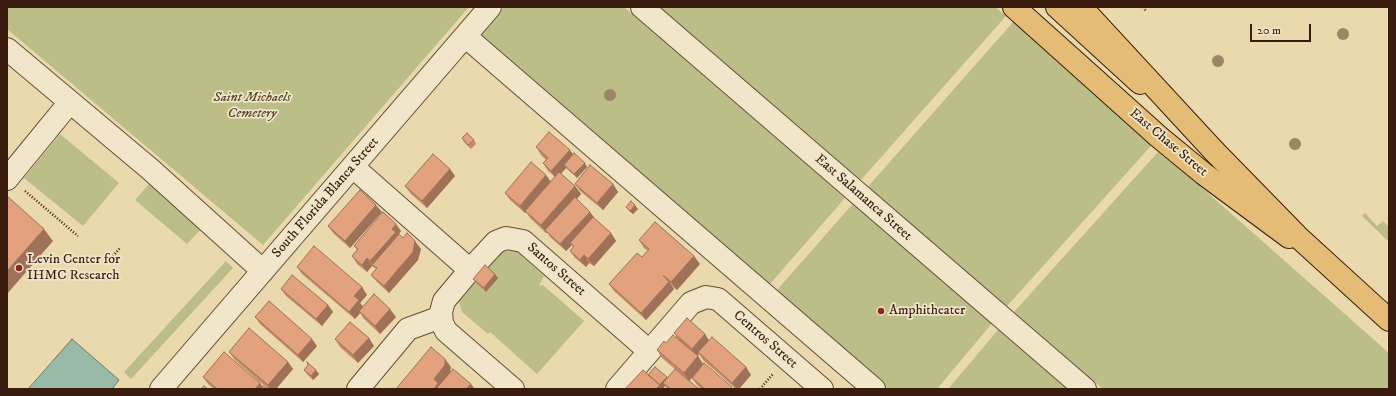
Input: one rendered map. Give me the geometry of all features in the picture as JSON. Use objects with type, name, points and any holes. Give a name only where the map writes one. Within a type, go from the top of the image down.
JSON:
[{"type":"main road","name":"East Chase Street","points":[[1014,7],[1159,137],[1332,268]]},
{"type":"main road","name":"East Chase Street","points":[[1057,7],[1214,151],[1332,268],[1389,320]]},
{"type":"main road","points":[[1081,7],[1214,151]]},
{"type":"street","name":"South Florida Blanca Street","points":[[161,389],[490,7]]},
{"type":"street","name":"East Salamanca Street","points":[[642,7],[1085,389]]},
{"type":"street","points":[[465,36],[874,389]]},
{"type":"street","points":[[7,49],[150,168],[263,271]]},
{"type":"street","points":[[15,184],[70,102]]},
{"type":"street","points":[[353,167],[470,270]]},
{"type":"street","name":"Santos Street","points":[[441,317],[444,301],[496,242],[506,238],[523,241],[649,351]]},
{"type":"street","name":"Centros Street","points":[[649,351],[691,303],[706,298],[718,299],[822,389]]},
{"type":"street","points":[[358,389],[408,330],[441,317],[446,331],[513,389]]},
{"type":"street","points":[[617,389],[649,351]]},
{"type":"path","points":[[1142,7],[1146,11]]},
{"type":"path","points":[[15,184],[78,236]]},
{"type":"path","points":[[107,263],[120,248]]},
{"type":"path","points":[[760,389],[775,372]]},
{"type":"green space","name":"Saint Michaels Cemetery","points":[[7,7],[469,7],[263,245],[7,29]]},
{"type":"green space","points":[[504,7],[624,7],[845,198],[770,284],[481,34]]},
{"type":"green space","points":[[660,7],[995,7],[1006,16],[861,180]]},
{"type":"green space","points":[[1021,13],[1159,137],[999,315],[937,389],[874,389],[769,299]]},
{"type":"green space","points":[[60,134],[119,183],[83,226],[24,178]]},
{"type":"green space","points":[[1158,152],[1192,179],[1389,353],[1389,389],[1103,389],[1014,312]]},
{"type":"green space","points":[[149,184],[201,229],[187,244],[135,200]]},
{"type":"green space","points":[[1365,213],[1377,226],[1383,221],[1389,227],[1389,239],[1387,240],[1362,216]]},
{"type":"green space","points":[[516,251],[544,276],[539,286],[543,285],[584,321],[537,374],[490,332],[488,334],[462,312],[459,302],[501,252]]},
{"type":"green space","points":[[226,261],[233,268],[131,379],[124,372]]},
{"type":"green space","points":[[998,330],[1067,389],[948,389]]},
{"type":"shaded area","points":[[72,339],[119,380],[112,389],[28,389]]},
{"type":"building","points":[[549,132],[570,150],[551,171],[543,163],[548,158],[536,147]]},
{"type":"building","points":[[467,133],[474,140],[468,145],[462,138]]},
{"type":"building","points":[[574,153],[585,163],[574,174],[564,165]]},
{"type":"building","points":[[433,154],[450,169],[422,201],[405,186]]},
{"type":"building","points":[[531,162],[546,175],[520,206],[505,193]]},
{"type":"building","points":[[590,165],[613,184],[597,203],[575,184]]},
{"type":"building","points":[[559,172],[575,186],[541,225],[525,211]]},
{"type":"building","points":[[360,190],[376,205],[345,241],[328,226]]},
{"type":"building","points":[[7,196],[44,229],[7,271]]},
{"type":"building","points":[[575,197],[590,212],[560,244],[545,230]]},
{"type":"building","points":[[631,201],[635,205],[630,211],[626,207]]},
{"type":"building","points":[[383,212],[396,224],[392,229],[396,232],[370,261],[367,258],[362,265],[352,256],[358,249],[354,246]]},
{"type":"building","points":[[593,217],[611,233],[588,259],[584,255],[580,260],[570,251],[574,246],[570,243]]},
{"type":"building","points":[[655,222],[694,256],[671,282],[663,275],[669,282],[641,313],[609,284],[637,253],[642,257],[649,249],[639,240]]},
{"type":"building","points":[[407,233],[415,241],[413,252],[384,286],[371,275],[377,268],[372,265],[399,234],[403,238]]},
{"type":"building","points":[[314,246],[362,287],[354,296],[359,300],[349,312],[297,267]]},
{"type":"building","points":[[485,265],[495,274],[484,288],[473,279]]},
{"type":"building","points":[[292,275],[328,305],[316,319],[281,289]]},
{"type":"building","points":[[374,294],[390,309],[375,326],[359,311]]},
{"type":"building","points":[[269,301],[312,339],[298,355],[255,317]]},
{"type":"building","points":[[687,318],[705,334],[692,349],[674,333]]},
{"type":"building","points":[[350,322],[369,338],[353,355],[335,339]]},
{"type":"building","points":[[249,328],[288,362],[268,385],[229,352]]},
{"type":"building","points":[[673,335],[698,356],[684,373],[657,350],[664,341],[666,343]]},
{"type":"building","points":[[712,337],[746,367],[732,383],[698,352]]},
{"type":"building","points":[[431,347],[445,359],[445,365],[434,379],[438,383],[434,389],[396,389]]},
{"type":"building","points":[[224,352],[260,383],[255,389],[217,389],[203,377]]},
{"type":"building","points":[[307,362],[316,370],[311,376],[304,370],[308,365]]},
{"type":"building","points":[[704,363],[732,387],[730,389],[705,389],[692,378]]},
{"type":"building","points":[[655,367],[667,377],[659,385],[648,375]]},
{"type":"building","points":[[453,369],[471,384],[467,388],[469,389],[436,389]]},
{"type":"building","points":[[675,369],[699,389],[671,389],[663,383]]},
{"type":"building","points":[[643,370],[660,385],[656,389],[625,389]]},
{"type":"building","points":[[204,386],[208,389],[201,389]]},
{"type":"building","points":[[263,386],[267,389],[260,389]]},
{"type":"place","name":"Levin Center for IHMC Research","points":[[19,268]]},
{"type":"place","name":"Amphitheater","points":[[881,311]]}]
